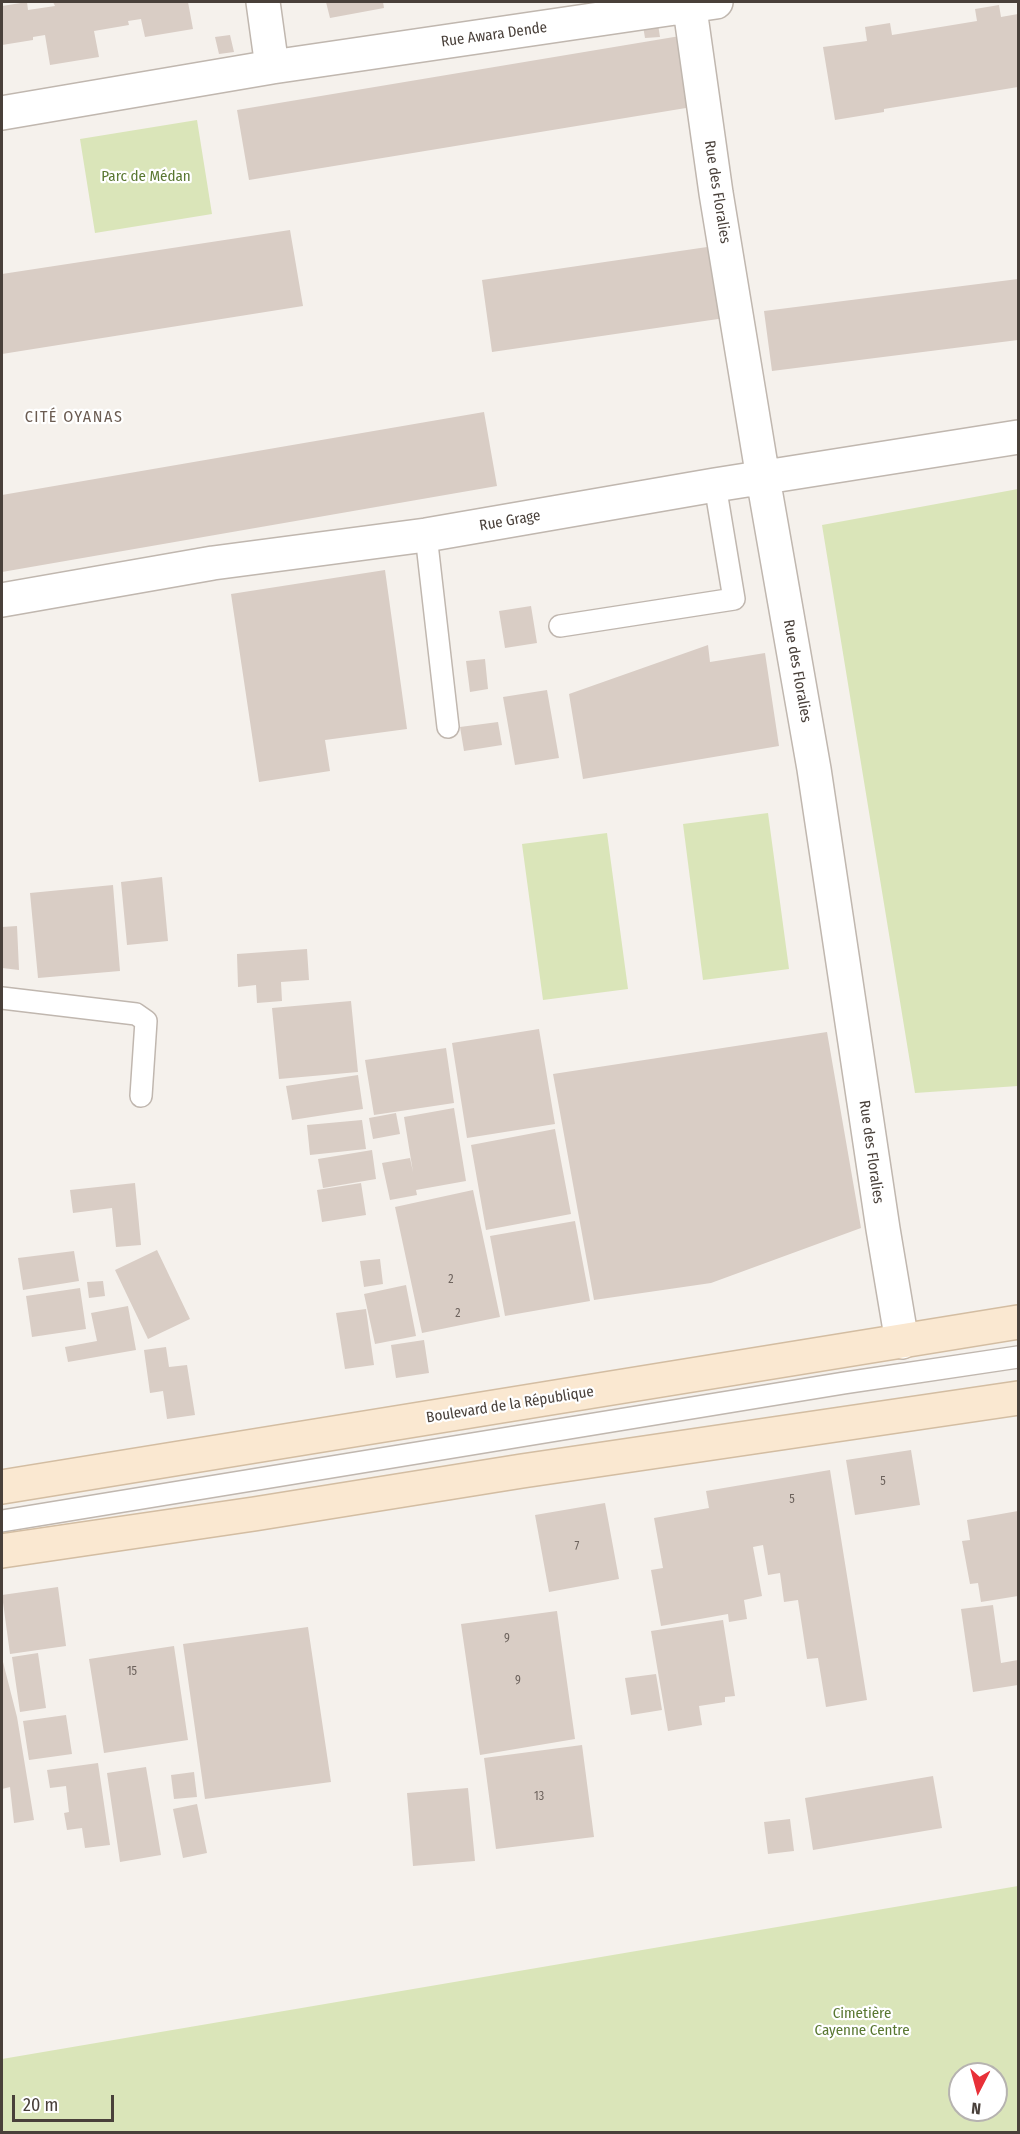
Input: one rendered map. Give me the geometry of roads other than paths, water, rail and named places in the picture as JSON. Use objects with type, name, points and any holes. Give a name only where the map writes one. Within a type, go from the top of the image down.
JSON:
[{"type":"street","points":[[263,2],[272,67]]},
{"type":"street","name":"Rue Awara Dende","points":[[2,113],[272,67],[698,3]]},
{"type":"street","name":"Rue des Floralies","points":[[698,3],[716,193],[814,768],[881,1217],[902,1342]]},
{"type":"street","name":"Rue Grage","points":[[2,600],[213,563],[426,535],[715,485],[1018,438]]},
{"type":"street","name":"Boulevard de la République","points":[[2,1487],[1018,1322]]},
{"type":"street","points":[[2,1551],[1018,1398]]},
{"type":"lane","points":[[560,626],[734,598],[715,485]]},
{"type":"lane","points":[[426,535],[448,727]]},
{"type":"lane","points":[[2,998],[136,1014],[146,1021],[141,1096]]},
{"type":"lane","points":[[2,1521],[844,1383],[1018,1357]]},
{"type":"district","name":"CITÉ OYANAS","points":[[74,418]]},
{"type":"park label","name":"Parc de Médan","points":[[146,177]]},
{"type":"park label","name":"Cimetière Cayenne Centre","points":[[862,2022]]}]
